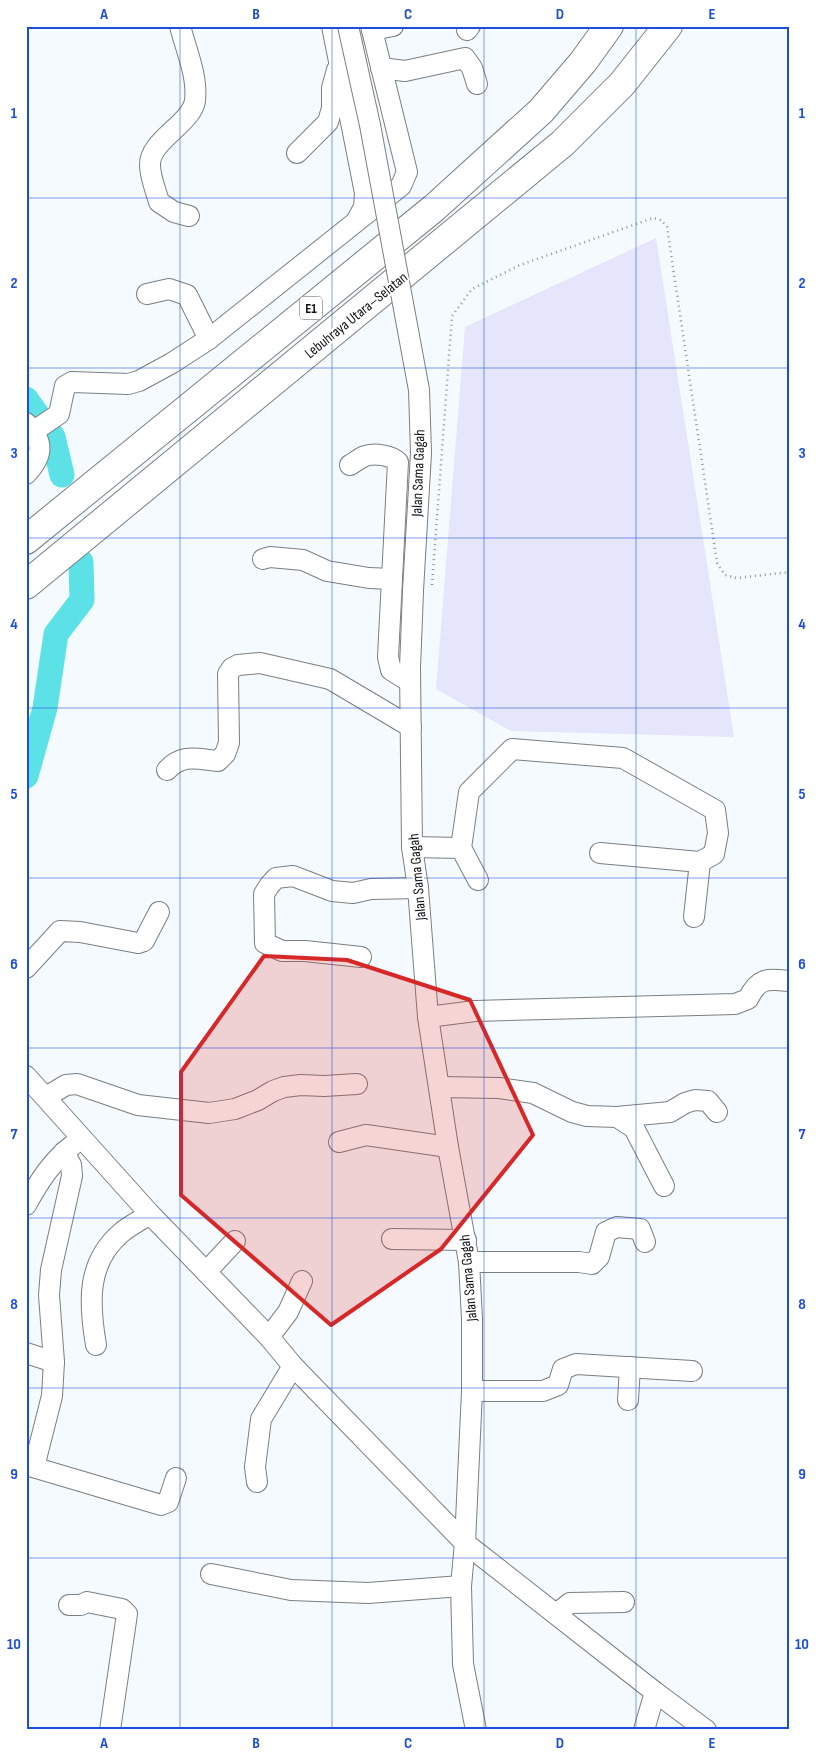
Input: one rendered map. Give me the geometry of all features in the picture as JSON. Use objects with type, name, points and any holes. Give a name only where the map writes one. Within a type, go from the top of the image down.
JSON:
[{"type":"highway","name":"E1","points":[[26,540],[434,208],[541,111],[583,62],[609,26]]},
{"type":"highway","name":"Lebuhraya Utara–Selatan","points":[[26,585],[563,144],[622,84],[668,26]]},
{"type":"street","points":[[180,26],[195,83],[194,103],[184,118],[152,152],[150,165],[159,202],[174,212],[189,216]]},
{"type":"street","points":[[332,26],[365,193],[364,206],[357,220]]},
{"type":"street","name":"Jalan Sama Gagah","points":[[348,26],[370,125],[419,390],[422,590],[410,682],[412,847],[418,888],[428,1016],[448,1147],[469,1262],[472,1319],[472,1391],[465,1543],[460,1586],[463,1664],[476,1730]]},
{"type":"street","points":[[26,474],[39,456],[40,441],[32,427],[60,414],[65,386],[72,382],[128,384],[139,381],[172,363],[209,339],[401,186],[408,172],[371,28],[393,26]]},
{"type":"street","points":[[381,68],[405,71],[465,58],[472,68],[477,84]]},
{"type":"street","points":[[297,152],[328,122],[332,108],[332,88],[340,61]]},
{"type":"street","points":[[147,294],[169,289],[187,295],[209,339]]},
{"type":"street","points":[[350,465],[366,456],[376,455],[394,458],[398,462],[388,657],[391,670],[410,682]]},
{"type":"street","points":[[262,559],[270,557],[303,560],[327,571],[392,580]]},
{"type":"street","points":[[167,770],[174,762],[188,758],[218,761],[225,754],[229,743],[228,674],[238,664],[260,663],[330,679],[411,727]]},
{"type":"street","points":[[478,880],[461,848],[469,792],[512,749],[623,758],[715,810],[718,833],[714,854],[700,862],[600,853]]},
{"type":"street","points":[[412,847],[461,848]]},
{"type":"street","points":[[694,917],[700,862]]},
{"type":"street","points":[[360,957],[305,951],[282,951],[265,943],[264,894],[269,886],[276,878],[293,876],[332,891],[353,893],[371,889],[418,888]]},
{"type":"street","points":[[26,968],[60,932],[80,932],[138,942],[144,941],[159,912]]},
{"type":"street","points":[[428,1016],[475,1011],[735,1004],[748,999],[754,986],[759,982],[768,980],[790,981]]},
{"type":"street","points":[[26,1076],[150,1214],[269,1337],[293,1366],[465,1543],[704,1729]]},
{"type":"street","points":[[46,1097],[66,1084],[77,1084],[138,1104],[209,1113],[235,1109],[284,1087],[357,1084]]},
{"type":"street","points":[[440,1087],[499,1088],[533,1093],[572,1112],[587,1116],[617,1117],[670,1112],[685,1103],[695,1100],[708,1101],[717,1112]]},
{"type":"street","points":[[617,1117],[634,1128],[664,1186]]},
{"type":"street","points":[[339,1142],[366,1135],[448,1147]]},
{"type":"street","points":[[26,1205],[42,1176],[64,1152],[81,1138]]},
{"type":"street","points":[[64,1152],[71,1165],[72,1176],[51,1270],[49,1295],[54,1362],[52,1396],[30,1466],[161,1505],[168,1502],[176,1478]]},
{"type":"street","points":[[96,1344],[92,1316],[92,1294],[95,1274],[103,1253],[121,1234],[150,1214]]},
{"type":"street","points":[[469,1262],[579,1262],[592,1264],[600,1257],[606,1232],[616,1227],[640,1229],[644,1242]]},
{"type":"street","points":[[392,1239],[466,1240]]},
{"type":"street","points":[[206,1272],[235,1241]]},
{"type":"street","points":[[269,1337],[288,1312],[302,1281]]},
{"type":"street","points":[[26,1353],[54,1362]]},
{"type":"street","points":[[472,1391],[543,1391],[558,1385],[563,1369],[576,1364],[692,1371]]},
{"type":"street","points":[[256,1482],[255,1467],[260,1420],[293,1366]]},
{"type":"street","points":[[628,1400],[630,1367]]},
{"type":"street","points":[[211,1574],[291,1590],[368,1593],[460,1586]]},
{"type":"street","points":[[69,1605],[80,1605],[87,1602],[122,1610],[127,1614],[110,1730]]},
{"type":"street","points":[[556,1614],[570,1603],[624,1602]]},
{"type":"street","points":[[644,1730],[656,1692]]},
{"type":"path","points":[[422,590],[452,316],[472,289],[520,265],[654,218],[661,220],[667,227],[717,563],[725,575],[737,578],[790,572]]},
{"type":"highlighted area","points":[[264,956],[347,960],[470,1000],[533,1135],[441,1249],[331,1325],[181,1195],[181,1072]]},
{"type":"shaded area","points":[[656,238],[734,737],[511,731],[436,689],[465,327]]},
{"type":"waterway","points":[[26,399],[53,437],[62,475]]},
{"type":"waterway","points":[[26,776],[45,708],[56,634],[82,600],[81,562]]}]
